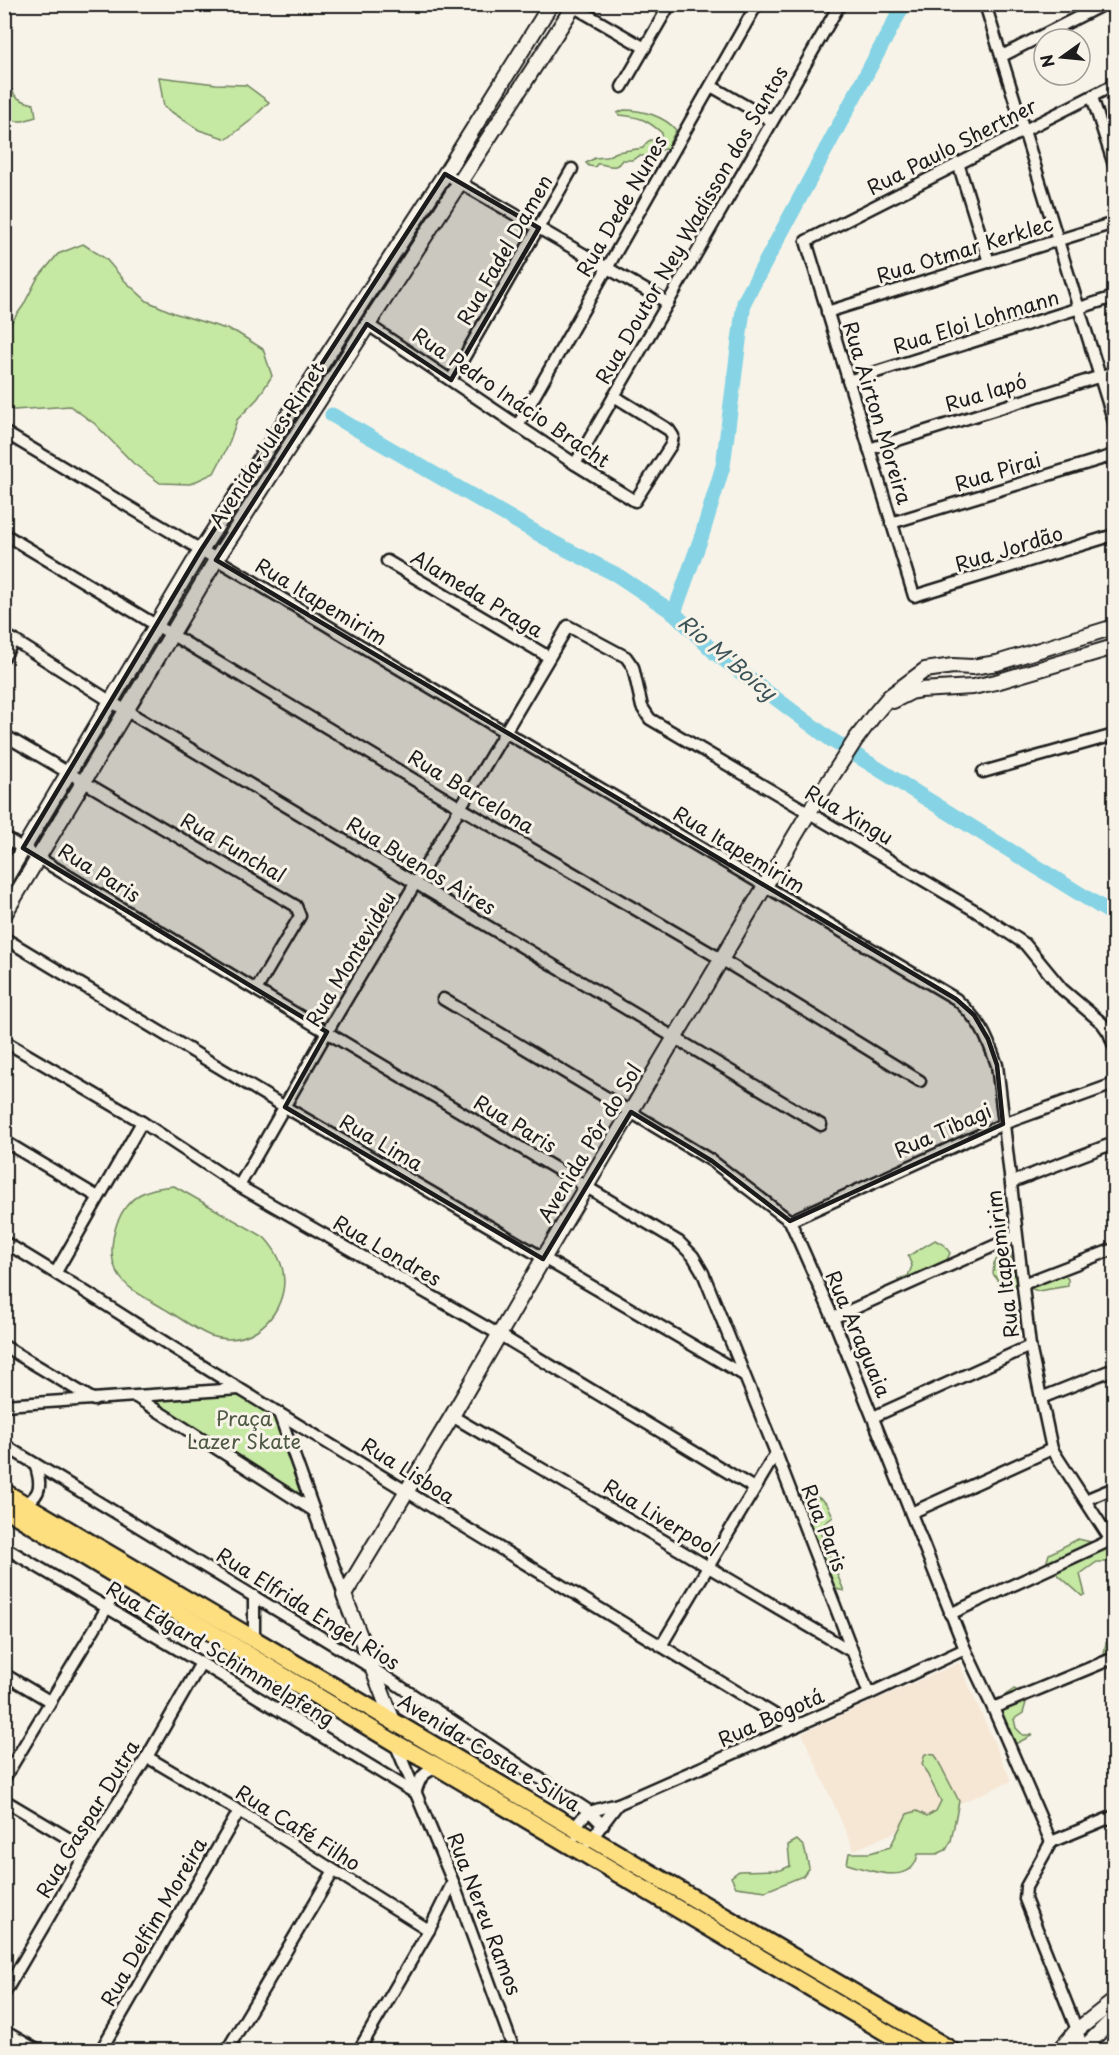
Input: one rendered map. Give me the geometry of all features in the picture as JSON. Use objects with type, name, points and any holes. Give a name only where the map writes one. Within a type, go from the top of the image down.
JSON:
[{"type":"main road","name":"Avenida Jules Rimet","points":[[4,881],[201,550],[445,174],[551,4]]},
{"type":"main road","name":"Avenida Jules Rimet","points":[[4,915],[216,560],[460,183],[572,5]]},
{"type":"main road","name":"Avenida Pôr do Sol","points":[[344,1595],[453,1416],[543,1259],[808,812],[874,715],[890,696],[925,670],[998,663],[1114,627]]},
{"type":"main road","name":"Avenida Pôr do Sol","points":[[874,715],[910,692],[973,687],[1016,677],[1114,647]]},
{"type":"main road","points":[[972,667],[973,687]]},
{"type":"main road","points":[[925,670],[927,680],[934,689]]},
{"type":"main road","name":"Avenida Costa e Silva","points":[[4,1492],[951,2050]]},
{"type":"main road","name":"Avenida Costa e Silva","points":[[4,1508],[394,1743],[916,2050]]},
{"type":"main road","points":[[344,1595],[393,1720]]},
{"type":"main road","points":[[361,1702],[374,1692],[372,1668]]},
{"type":"main road","points":[[1060,2050],[1077,2030],[1114,2001]]},
{"type":"main road","points":[[1082,2050],[1114,2018]]},
{"type":"street","points":[[622,87],[670,4]]},
{"type":"street","name":"Rua Dede Nunes","points":[[518,425],[758,4]]},
{"type":"street","name":"Rua Doutor Ney Wadisson dos Santos","points":[[575,464],[840,4]]},
{"type":"street","points":[[985,4],[1114,422]]},
{"type":"street","points":[[1002,56],[1104,4]]},
{"type":"street","points":[[572,5],[645,48]]},
{"type":"street","name":"Rua Paulo Shertner","points":[[806,241],[1114,85]]},
{"type":"street","points":[[711,86],[772,121]]},
{"type":"street","points":[[1092,97],[1114,165]]},
{"type":"street","points":[[958,163],[989,262]]},
{"type":"street","name":"Rua Fadel Damen","points":[[452,380],[572,169]]},
{"type":"street","points":[[445,174],[668,303]]},
{"type":"street","name":"Rua Otmar Kerklec","points":[[827,312],[1114,223]]},
{"type":"street","name":"Rua Airton Moreira","points":[[806,241],[914,596]]},
{"type":"street","name":"Rua Eloi Lohmann","points":[[848,381],[1114,297]]},
{"type":"street","name":"Rua Pedro Inácio Bracht","points":[[368,324],[575,464],[636,501],[671,445],[673,436],[669,430],[614,396]]},
{"type":"street","name":"Rua Iapó","points":[[869,449],[1114,372]]},
{"type":"street","name":"Rua Itapemirim","points":[[4,432],[956,999],[974,1015],[988,1039],[996,1065],[1030,1346],[1052,1449],[1113,1543]]},
{"type":"street","name":"Rua Pirai","points":[[891,524],[1114,455]]},
{"type":"street","name":"Rua Barcelona","points":[[4,534],[461,808],[721,959],[920,1081]]},
{"type":"street","name":"Rua Jordão","points":[[914,596],[1114,535]]},
{"type":"street","name":"Alameda Praga","points":[[387,561],[549,657]]},
{"type":"street","name":"Rua Montevideu","points":[[239,1186],[327,1032],[568,626]]},
{"type":"street","name":"Rua Xingu","points":[[568,626],[626,657],[633,667],[642,707],[650,719],[974,910],[1025,944],[1062,989],[1102,1023],[1114,1046]]},
{"type":"street","points":[[4,657],[9,637]]},
{"type":"street","name":"Rua Buenos Aires","points":[[9,637],[126,711],[821,1125]]},
{"type":"street","name":"Rua Funchal","points":[[4,735],[296,906],[300,916],[256,990]]},
{"type":"street","points":[[983,772],[1114,735]]},
{"type":"street","name":"Rua Paris","points":[[4,837],[586,1188],[680,1242],[693,1256],[703,1273],[742,1374],[776,1453],[869,1694]]},
{"type":"street","name":"Rua Lima","points":[[4,938],[285,1107],[742,1374]]},
{"type":"street","name":"Rua Araguaia","points":[[443,999],[712,1161],[790,1221],[833,1318],[964,1649],[993,1708],[1051,1842]]},
{"type":"street","name":"Rua Londres","points":[[4,1041],[142,1122],[239,1186],[500,1335],[754,1488]]},
{"type":"street","name":"Rua Tibagi","points":[[790,1221],[1003,1124],[1114,1084]]},
{"type":"street","points":[[56,1272],[142,1122]]},
{"type":"street","points":[[4,1141],[98,1197]]},
{"type":"street","points":[[1011,1182],[1114,1143]]},
{"type":"street","points":[[833,1318],[1016,1236]]},
{"type":"street","name":"Rua Lisboa","points":[[4,1242],[56,1272],[238,1389],[795,1727]]},
{"type":"street","points":[[1023,1284],[1114,1249]]},
{"type":"street","points":[[4,1346],[94,1400]]},
{"type":"street","points":[[873,1417],[1030,1346]]},
{"type":"street","points":[[1041,1398],[1114,1370]]},
{"type":"street","points":[[4,1406],[238,1389]]},
{"type":"street","points":[[135,1397],[314,1511]]},
{"type":"street","points":[[279,1413],[344,1595]]},
{"type":"street","name":"Rua Liverpool","points":[[453,1416],[851,1651]]},
{"type":"street","name":"Rua Elfrida Engel Rios","points":[[4,1445],[372,1668],[589,1811],[603,1825]]},
{"type":"street","points":[[911,1513],[1052,1449]]},
{"type":"street","points":[[661,1646],[776,1453]]},
{"type":"street","points":[[25,1504],[34,1499],[39,1491],[39,1477],[35,1464]]},
{"type":"street","points":[[1085,1500],[1114,1488]]},
{"type":"street","points":[[950,1614],[1113,1543]]},
{"type":"street","name":"Rua Edgard Schimmelpfeng","points":[[4,1547],[108,1606],[415,1793]]},
{"type":"street","points":[[4,1779],[108,1606],[120,1577]]},
{"type":"street","points":[[254,1596],[254,1640]]},
{"type":"street","name":"Rua Bogotá","points":[[589,1811],[618,1804],[869,1694],[964,1649]]},
{"type":"street","points":[[993,1708],[1114,1658]]},
{"type":"street","name":"Rua Gaspar Dutra","points":[[4,1994],[88,1850],[147,1757],[201,1662]]},
{"type":"street","points":[[4,1674],[51,1702]]},
{"type":"street","name":"Rua Nereu Ramos","points":[[394,1743],[453,1882],[514,2050]]},
{"type":"street","name":"Rua Café Filho","points":[[147,1757],[429,1930]]},
{"type":"street","points":[[415,1793],[424,1772],[438,1767]]},
{"type":"street","points":[[4,1800],[88,1850]]},
{"type":"street","points":[[579,1850],[593,1839],[618,1804]]},
{"type":"street","name":"Rua Delfim Moreira","points":[[101,2050],[238,1811]]},
{"type":"street","points":[[579,1850],[576,1829],[589,1811]]},
{"type":"street","points":[[1082,2050],[1077,2030],[1025,1899],[1026,1887],[1051,1842],[1114,1816]]},
{"type":"street","points":[[227,2050],[333,1872]]},
{"type":"street","points":[[359,2050],[429,1930],[453,1882]]},
{"type":"street","points":[[4,2031],[37,2050]]},
{"type":"street","points":[[4,2044],[18,2039]]},
{"type":"highlighted area","points":[[445,174],[539,228],[451,380],[367,324],[216,560],[956,999],[974,1015],[988,1039],[997,1065],[1003,1124],[790,1221],[712,1161],[631,1112],[543,1259],[285,1107],[327,1032],[23,848],[201,550]]},
{"type":"shaded area","points":[[959,1663],[1011,1781],[854,1850],[802,1733]]},
{"type":"green space","points":[[5,75],[17,97],[34,104],[36,117],[23,121],[5,121]]},
{"type":"green space","points":[[159,77],[246,85],[269,102],[227,139],[199,130],[164,107]]},
{"type":"green space","points":[[624,110],[653,115],[671,125],[676,130],[670,142],[670,148],[632,160],[622,160],[616,166],[597,164],[595,167],[589,166],[586,163],[595,158],[643,148],[648,141],[661,138],[662,133],[647,122],[617,113]]},
{"type":"green space","points":[[83,244],[106,259],[147,301],[174,313],[236,332],[263,349],[272,376],[258,398],[237,420],[228,446],[214,473],[190,484],[160,483],[133,463],[95,424],[70,406],[14,410],[5,408],[5,331],[23,306],[37,279],[58,254]]},
{"type":"green space","points":[[174,1186],[264,1237],[277,1255],[284,1276],[283,1291],[274,1314],[257,1330],[236,1338],[224,1339],[211,1336],[137,1293],[117,1272],[112,1248],[115,1229],[121,1213],[139,1195],[147,1191]]},
{"type":"green space","points":[[935,1240],[944,1245],[950,1253],[946,1262],[901,1289],[898,1279],[908,1276],[912,1266],[908,1256]]},
{"type":"green space","points":[[1010,1254],[1017,1287],[1005,1289],[993,1274],[994,1263],[1000,1255]]},
{"type":"green space","points":[[1056,1275],[1064,1275],[1068,1279],[1068,1286],[1038,1291],[1029,1288],[1035,1282]]},
{"type":"green space","name":"Praça Lazer Skate","points":[[240,1395],[273,1416],[303,1500],[148,1400]]},
{"type":"green space","points":[[814,1496],[826,1504],[833,1517],[825,1523],[820,1532],[844,1591],[832,1588],[799,1510],[804,1500]]},
{"type":"green space","points":[[1078,1539],[1108,1546],[1114,1554],[1108,1562],[1097,1562],[1080,1574],[1085,1594],[1082,1596],[1046,1564],[1049,1554]]},
{"type":"green space","points":[[1114,1636],[1114,1663],[1109,1662],[1104,1653],[1106,1643]]},
{"type":"green space","points":[[1014,1689],[1024,1694],[1026,1703],[1023,1713],[1014,1719],[1016,1728],[1023,1735],[1033,1735],[1015,1744],[1002,1721],[997,1701]]},
{"type":"green space","points":[[925,1754],[935,1755],[959,1801],[951,1841],[946,1850],[937,1854],[918,1854],[916,1862],[903,1873],[884,1873],[847,1864],[849,1853],[870,1853],[890,1847],[907,1814],[917,1811],[927,1816],[936,1811],[941,1801],[922,1764]]},
{"type":"green space","points":[[797,1840],[804,1847],[809,1867],[803,1876],[766,1891],[736,1887],[731,1877],[739,1871],[781,1870],[790,1866],[788,1845]]},
{"type":"waterway","points":[[674,613],[702,535],[723,466],[744,302],[904,4]]},
{"type":"waterway","name":"Rio M'Boicy","points":[[332,415],[556,544],[617,575],[674,613],[715,653],[830,739],[1114,915]]}]
